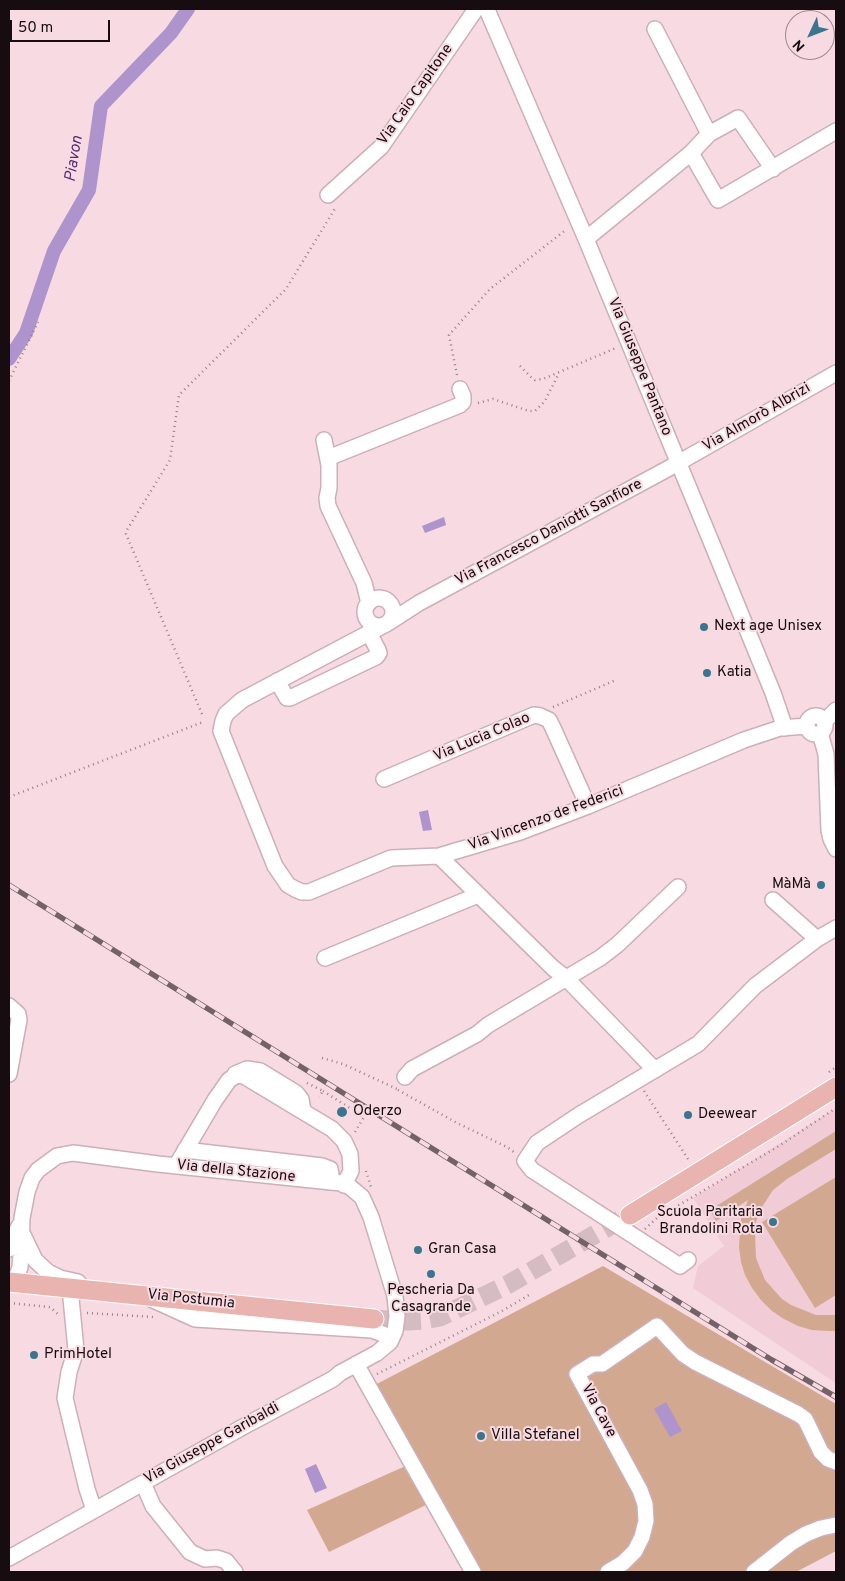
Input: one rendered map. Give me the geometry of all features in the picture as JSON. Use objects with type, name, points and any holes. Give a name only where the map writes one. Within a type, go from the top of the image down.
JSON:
[{"type":"main road","points":[[630,1215],[836,1087]]},
{"type":"main road","name":"Via Postumia","points":[[12,1282],[374,1319]]},
{"type":"street","name":"Via Caio Capitone","points":[[328,195],[381,147],[476,9]]},
{"type":"street","name":"Via Giuseppe Pantano","points":[[488,9],[586,239],[771,687],[784,728]]},
{"type":"street","points":[[655,29],[709,134]]},
{"type":"street","points":[[586,239],[691,153],[709,134],[738,118],[772,169]]},
{"type":"street","points":[[691,153],[718,200],[836,131]]},
{"type":"street","name":"Via Almorò Albrizi","points":[[678,463],[836,373]]},
{"type":"street","points":[[328,458],[460,405],[463,402],[460,389]]},
{"type":"street","points":[[324,440],[328,458],[328,506],[364,583],[380,601],[393,611],[391,620],[386,624],[375,625],[364,631]]},
{"type":"street","name":"Via Francesco Daniotti Sanfiore","points":[[386,624],[419,603],[678,463]]},
{"type":"street","points":[[277,681],[287,698],[290,698],[376,657],[379,653],[378,650],[364,631],[365,611],[380,601]]},
{"type":"street","name":"Via Francesco Daniotti Sanfiore","points":[[380,601],[408,607],[419,603]]},
{"type":"street","name":"Via Vincenzo de Federici","points":[[364,631],[242,700],[226,714],[223,721],[221,731],[275,866],[288,885],[302,892],[309,892],[391,858],[439,856],[520,832],[588,806],[744,740],[784,728],[817,727]]},
{"type":"street","points":[[836,710],[817,727],[826,754],[829,830],[836,849]]},
{"type":"street","name":"Via Lucia Colao","points":[[384,780],[534,715],[548,720],[553,728],[588,806]]},
{"type":"street","points":[[439,856],[553,968],[566,978],[655,1070]]},
{"type":"street","points":[[401,1084],[412,1069],[477,1034],[488,1025],[600,958],[617,945],[678,887]]},
{"type":"street","points":[[325,958],[478,895]]},
{"type":"street","points":[[773,900],[816,939]]},
{"type":"street","points":[[688,1260],[680,1266],[532,1170],[525,1161],[537,1142],[698,1044],[755,986],[816,939],[836,928]]},
{"type":"street","points":[[9,1006],[18,1014],[19,1020],[9,1068]]},
{"type":"street","points":[[176,1166],[229,1080],[237,1075],[244,1076],[303,1111],[332,1129],[344,1141],[350,1154],[351,1171],[337,1184]]},
{"type":"street","points":[[142,1295],[195,1319],[372,1330],[383,1334],[390,1342],[395,1331],[398,1316],[395,1296],[367,1206],[357,1192],[337,1184],[331,1175],[330,1169],[322,1166],[185,1150]]},
{"type":"street","name":"Via della Stazione","points":[[12,1282],[20,1261],[22,1225],[27,1192],[32,1178],[38,1170],[57,1156],[73,1153],[337,1184]]},
{"type":"street","points":[[22,1225],[36,1260],[48,1272],[60,1278],[74,1280],[100,1291]]},
{"type":"street","name":"Via della Stazione","points":[[9,1249],[22,1225]]},
{"type":"street","points":[[70,1288],[76,1350],[68,1372],[65,1398],[87,1489],[94,1510]]},
{"type":"street","name":"Via Cave","points":[[608,1572],[624,1563],[642,1537],[646,1521],[646,1504],[578,1374],[593,1364],[602,1364],[657,1326],[683,1354],[694,1362],[805,1419],[821,1452],[828,1459],[836,1462]]},
{"type":"street","name":"Via Giuseppe Garibaldi","points":[[9,1558],[334,1379],[340,1373],[377,1353],[390,1342]]},
{"type":"street","points":[[356,1364],[473,1572]]},
{"type":"street","points":[[143,1483],[153,1506],[190,1552],[205,1560],[218,1558],[226,1562],[235,1572]]},
{"type":"street","points":[[754,1572],[790,1543],[821,1528],[836,1525]]},
{"type":"path","points":[[202,714],[126,534],[170,460],[179,395],[286,289],[336,207],[328,195]]},
{"type":"path","points":[[460,389],[449,335],[490,289],[578,220]]},
{"type":"path","points":[[9,381],[38,322]]},
{"type":"path","points":[[520,366],[536,380],[543,379],[628,342]]},
{"type":"path","points":[[478,402],[493,399],[529,411],[535,411],[545,401],[559,372]]},
{"type":"path","points":[[540,716],[558,704],[616,680]]},
{"type":"path","points":[[9,796],[203,722]]},
{"type":"path","points":[[322,1058],[401,1084],[457,1123],[507,1147],[525,1161]]},
{"type":"path","points":[[637,1080],[688,1159]]},
{"type":"path","points":[[306,1082],[324,1091],[364,1117],[351,1138]]},
{"type":"path","points":[[319,1097],[324,1091]]},
{"type":"path","points":[[674,1208],[779,1146],[836,1108]]},
{"type":"path","points":[[635,1237],[666,1213]]},
{"type":"path","points":[[367,1384],[528,1295]]},
{"type":"path","points":[[9,1303],[50,1308],[61,1318]]},
{"type":"path","points":[[82,1319],[86,1313],[155,1317]]},
{"type":"shaded area","points":[[444,517],[446,525],[425,533],[422,526]]},
{"type":"shaded area","points":[[428,810],[432,830],[423,831],[419,812]]},
{"type":"shaded area","name":"Scuola Paritaria Brandolini Rota","points":[[836,1108],[836,1383],[693,1288],[698,1266],[724,1246],[693,1198]]},
{"type":"shaded area","points":[[836,1131],[836,1149],[787,1179],[773,1190],[760,1210],[756,1222],[756,1258],[765,1280],[782,1299],[791,1305],[816,1315],[836,1315],[836,1331],[812,1330],[798,1326],[772,1311],[752,1288],[745,1275],[739,1247],[741,1219],[748,1200],[716,1221],[710,1210]]},
{"type":"shaded area","points":[[836,1177],[836,1295],[815,1308],[762,1222]]},
{"type":"shaded area","points":[[603,1266],[836,1404],[836,1551],[796,1572],[468,1572],[430,1503],[329,1552],[307,1510],[410,1464],[369,1388]]},
{"type":"shaded area","points":[[666,1402],[682,1431],[670,1437],[654,1409]]},
{"type":"shaded area","points":[[316,1464],[327,1488],[315,1493],[305,1469]]},
{"type":"waterway","name":"Piavon","points":[[9,359],[26,333],[54,251],[89,190],[101,106],[171,33],[188,9]]},
{"type":"tunnel","points":[[374,1319],[408,1321],[440,1317],[507,1285],[629,1215]]},
{"type":"railway","points":[[9,885],[772,1360],[836,1397]]},
{"type":"place","name":"Next age Unisex","points":[[704,627]]},
{"type":"place","name":"Katia","points":[[707,673]]},
{"type":"place","name":"MàMà","points":[[821,885]]},
{"type":"place","name":"Oderzo","points":[[342,1112]]},
{"type":"place","name":"Deewear","points":[[688,1115]]},
{"type":"place","name":"Scuola Paritaria Brandolini Rota","points":[[773,1222]]},
{"type":"place","name":"Gran Casa","points":[[418,1250]]},
{"type":"place","name":"Pescheria Da Casagrande","points":[[431,1274]]},
{"type":"place","name":"PrimHotel","points":[[34,1355]]},
{"type":"place","name":"Villa Stefanel","points":[[481,1436]]}]
